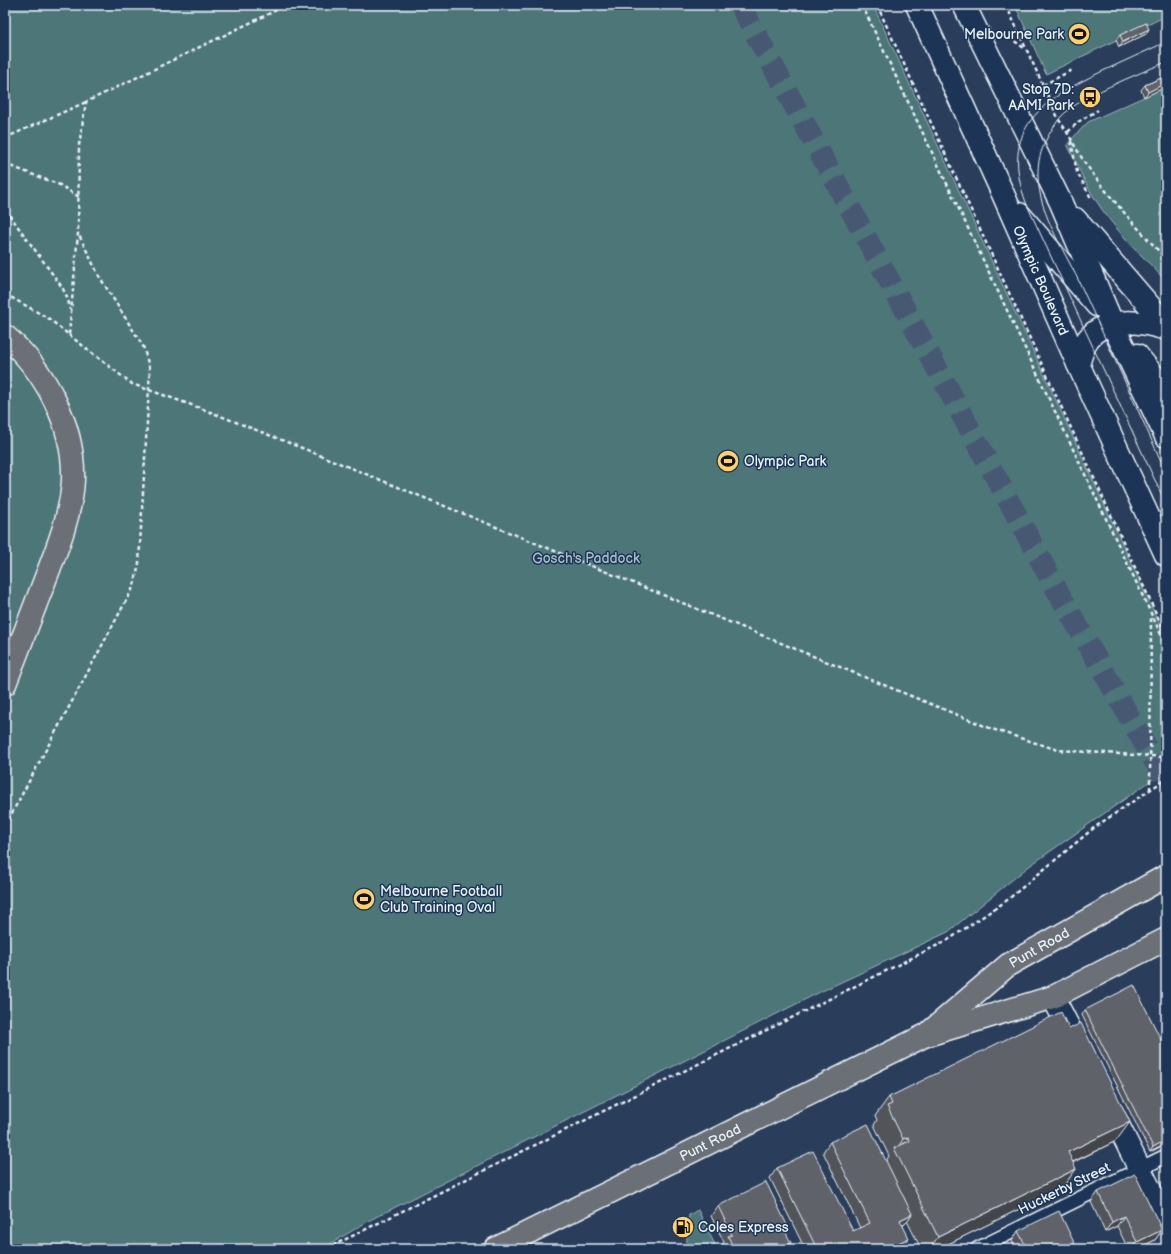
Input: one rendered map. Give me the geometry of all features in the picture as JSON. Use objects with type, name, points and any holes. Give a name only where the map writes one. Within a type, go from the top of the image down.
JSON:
[{"type":"highway","points":[[5,336],[37,371],[53,398],[69,442],[73,471],[71,497],[61,534],[5,684]]},
{"type":"highway","name":"Punt Road","points":[[924,1036],[1008,965],[1166,876]]},
{"type":"highway","name":"Punt Road","points":[[495,1249],[924,1036],[1053,997],[1166,939]]},
{"type":"main road","name":"Olympic Boulevard","points":[[917,5],[1078,364],[1166,555]]},
{"type":"main road","points":[[964,5],[1061,203],[1113,325],[1166,436]]},
{"type":"main road","points":[[1003,194],[1113,325],[1166,391]]},
{"type":"main road","points":[[1061,203],[1166,325]]},
{"type":"main road","points":[[1078,364],[1088,338],[1100,329],[1113,325],[1137,322],[1166,329]]},
{"type":"main road","points":[[1053,997],[1166,1222]]},
{"type":"lane","name":"Huckerby Street","points":[[977,1249],[1166,1156]]},
{"type":"path","points":[[5,138],[86,102],[287,5]]},
{"type":"path","points":[[862,5],[1166,645]]},
{"type":"path","points":[[877,5],[1166,636]]},
{"type":"path","points":[[1006,5],[1059,120],[1068,132],[1088,167],[1122,212],[1166,259]]},
{"type":"path","points":[[1043,85],[1074,69]]},
{"type":"path","points":[[69,334],[78,233],[79,145],[86,102]]},
{"type":"path","points":[[1068,132],[1078,122],[1098,110]]},
{"type":"path","points":[[1071,139],[1077,172],[1094,203]]},
{"type":"path","points":[[5,164],[60,185],[79,197]]},
{"type":"path","points":[[5,209],[62,286],[68,299],[71,316]]},
{"type":"path","points":[[5,826],[134,586],[139,562],[150,370],[143,346],[99,276],[78,233]]},
{"type":"path","points":[[5,294],[48,318],[104,364],[132,384],[200,408],[302,448],[992,729],[1058,750],[1166,757]]},
{"type":"path","points":[[1150,791],[1151,615]]},
{"type":"path","points":[[326,1249],[948,940],[1006,901],[1095,827],[1166,779]]},
{"type":"green space","name":"Gosch's Paddock","points":[[5,5],[873,5],[1166,638],[1166,770],[1028,867],[948,932],[820,992],[370,1220],[322,1249],[5,1249]]},
{"type":"green space","name":"Melbourne Park","points":[[1015,5],[1166,5],[1166,16],[1046,74]]},
{"type":"green space","points":[[1166,87],[1166,281],[1119,232],[1095,199],[1087,186],[1067,144],[1088,122]]},
{"type":"green space","points":[[698,1210],[717,1249],[686,1249],[689,1215]]},
{"type":"building","points":[[1146,23],[1149,29],[1123,42],[1120,35]]},
{"type":"building","points":[[1166,76],[1166,83],[1148,92],[1145,85]]},
{"type":"building","points":[[1134,985],[1166,1050],[1166,1140],[1153,1147],[1085,1010]]},
{"type":"building","points":[[1061,1012],[1069,1029],[1081,1023],[1130,1122],[1068,1152],[1076,1169],[938,1237],[894,1148],[910,1141],[908,1137],[903,1139],[887,1106],[892,1104],[889,1097]]},
{"type":"building","points":[[868,1124],[912,1214],[900,1220],[909,1238],[886,1249],[817,1249],[777,1168],[813,1151],[853,1231],[870,1223],[830,1142]]},
{"type":"building","points":[[1135,1174],[1162,1230],[1137,1242],[1124,1216],[1112,1222],[1098,1192]]},
{"type":"building","points":[[766,1182],[788,1227],[784,1229],[791,1243],[780,1249],[734,1249],[728,1236],[732,1235],[718,1206]]},
{"type":"building","points":[[1059,1211],[1077,1249],[1054,1249],[1052,1245],[1044,1249],[1027,1249],[1018,1231]]},
{"type":"tunnel","points":[[740,5],[1058,592],[1166,781]]},
{"type":"tram line","points":[[1166,42],[1083,81],[1062,92],[1045,105],[1032,120],[1022,136],[1018,156],[1019,178],[1027,205],[1166,504]]},
{"type":"tram line","points":[[1166,62],[1094,94],[1068,110],[1055,124],[1047,138],[1041,152],[1038,168],[1040,191],[1048,220],[1076,274],[1166,472]]},
{"type":"place","name":"Melbourne Park","points":[[1079,34]]},
{"type":"place","name":"Stop 7D: AAMI Park","points":[[1090,97]]},
{"type":"place","name":"Olympic Park","points":[[728,461]]},
{"type":"place","name":"Melbourne Football Club Training Oval","points":[[364,899]]},
{"type":"place","name":"Coles Express","points":[[683,1227]]}]
